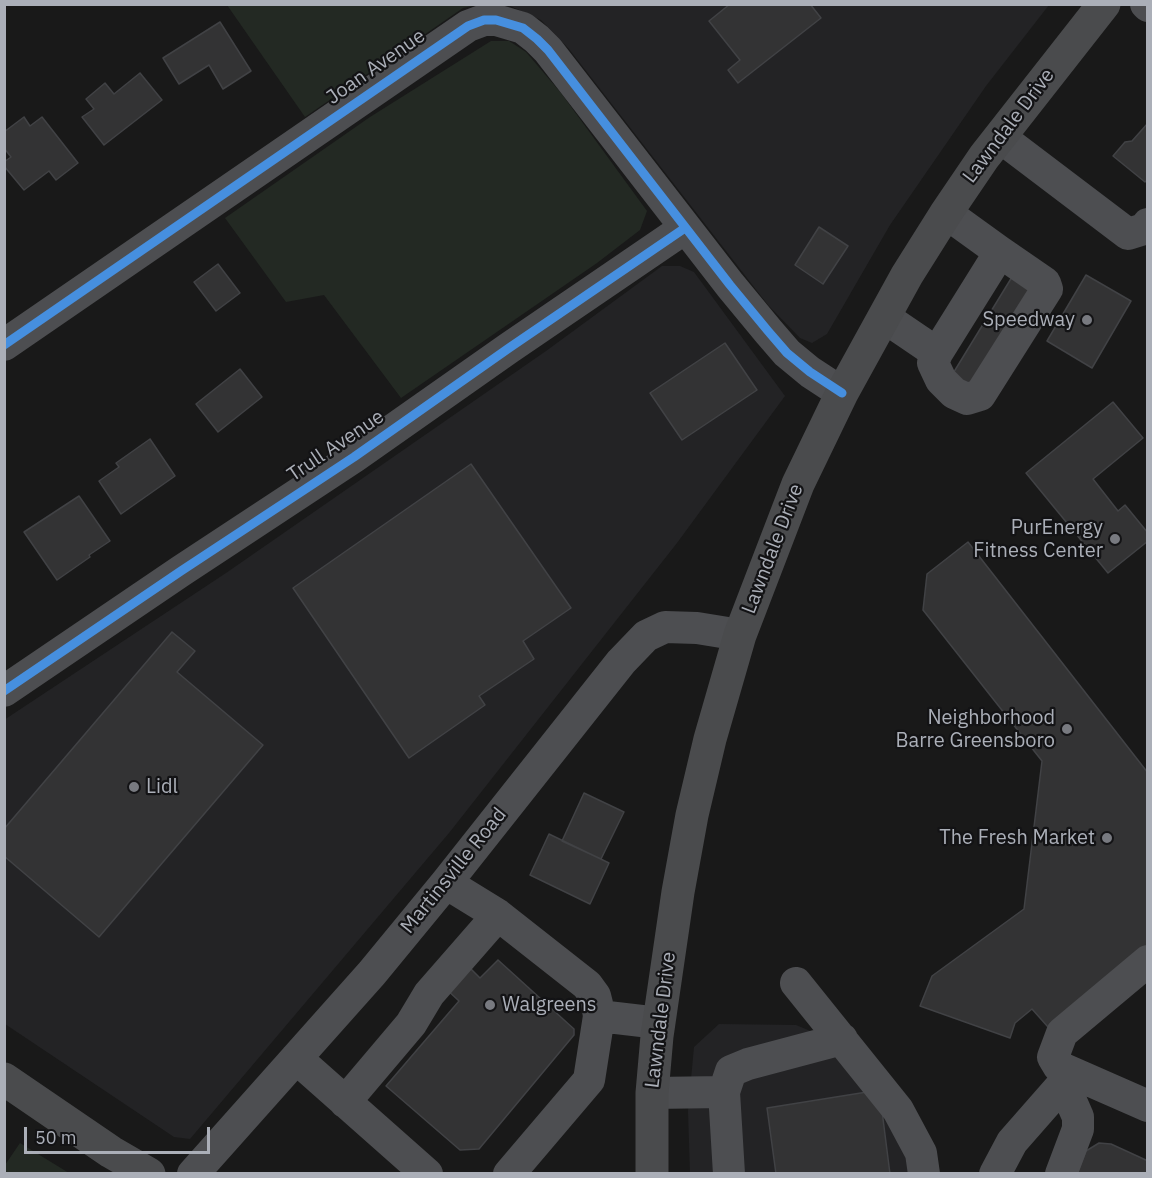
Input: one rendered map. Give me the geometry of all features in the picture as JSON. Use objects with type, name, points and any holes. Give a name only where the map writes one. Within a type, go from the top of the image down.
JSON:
[{"type":"main road","name":"Lawndale Drive","points":[[652,1173],[652,1094],[659,1023],[678,892],[693,815],[710,739],[740,635],[798,484],[842,393],[907,275],[946,213],[1000,136],[1104,4]]},
{"type":"main road","points":[[4,1079],[111,1152],[149,1173]]},
{"type":"street","name":"Joan Avenue","points":[[4,345],[468,26],[484,20],[496,20],[523,28],[537,39],[730,285],[787,353],[810,372],[842,393]]},
{"type":"street","points":[[1000,136],[1128,234],[1146,227]]},
{"type":"street","points":[[946,213],[1045,283],[1047,289],[980,395],[967,399],[954,393],[941,380],[933,363],[1000,252]]},
{"type":"street","name":"Trull Avenue","points":[[4,691],[354,457],[685,228]]},
{"type":"street","points":[[884,317],[937,353]]},
{"type":"street","name":"Martinsville Road","points":[[194,1173],[372,973],[621,662],[646,636],[665,627],[697,628],[740,635]]},
{"type":"street","points":[[446,883],[498,915],[587,985],[595,996],[599,1016],[589,1080],[509,1173]]},
{"type":"street","points":[[345,1102],[411,1024],[429,994],[498,915]]},
{"type":"street","points":[[1061,1173],[1078,1129],[1078,1117],[1071,1101],[1069,1080],[1053,1057],[1062,1033],[1148,961]]},
{"type":"street","points":[[796,983],[898,1110],[921,1153],[924,1173]]},
{"type":"street","points":[[599,1016],[659,1023]]},
{"type":"street","points":[[729,1173],[724,1092],[731,1071],[748,1064],[842,1039]]},
{"type":"street","points":[[296,1058],[427,1173]]},
{"type":"street","points":[[1069,1080],[1148,1106]]},
{"type":"street","points":[[995,1173],[1012,1142],[1069,1080]]},
{"type":"street","points":[[652,1094],[724,1092]]},
{"type":"shaded area","points":[[227,5],[476,5],[463,8],[305,117]]},
{"type":"shaded area","points":[[508,5],[1049,5],[986,86],[890,225],[827,334],[812,343],[800,338],[768,305],[569,49],[541,20]]},
{"type":"shaded area","points":[[491,41],[509,41],[526,52],[561,93],[647,211],[640,230],[597,263],[401,398],[324,295],[286,302],[225,218],[370,117]]},
{"type":"shaded area","points":[[662,266],[680,266],[694,272],[785,396],[677,543],[449,833],[190,1139],[174,1137],[5,1024],[4,720],[226,573],[546,351]]},
{"type":"shaded area","points":[[719,1024],[796,1025],[873,1057],[935,1174],[690,1174],[688,1111],[694,1047]]},
{"type":"shaded area","points":[[20,1143],[69,1173],[5,1173],[5,1165]]},
{"type":"building","points":[[730,4],[810,4],[821,18],[738,83],[728,70],[740,60],[709,21]]},
{"type":"building","points":[[220,22],[251,71],[223,89],[209,65],[179,84],[163,58]]},
{"type":"building","points":[[140,73],[162,100],[104,145],[82,117],[94,109],[86,99],[105,83],[114,94]]},
{"type":"building","points":[[24,117],[30,126],[42,117],[78,163],[56,180],[49,171],[24,190],[4,166],[4,162],[11,157],[4,148],[4,132]]},
{"type":"building","points":[[1148,123],[1148,179],[1145,182],[1113,156],[1125,142],[1132,141]]},
{"type":"building","points":[[819,227],[848,246],[823,284],[795,265]]},
{"type":"building","points":[[218,264],[240,293],[216,311],[194,282]]},
{"type":"building","points":[[1086,275],[1131,301],[1092,368],[1047,341]]},
{"type":"building","points":[[1012,277],[1037,292],[977,390],[952,375]]},
{"type":"building","points":[[725,343],[757,390],[682,440],[650,393]]},
{"type":"building","points":[[240,369],[262,397],[218,432],[196,404]]},
{"type":"building","points":[[1113,402],[1143,438],[1093,479],[1118,511],[1125,505],[1148,533],[1148,541],[1108,573],[1026,473]]},
{"type":"building","points":[[150,439],[175,476],[121,514],[99,481],[119,467],[116,463]]},
{"type":"building","points":[[471,464],[571,608],[523,641],[534,659],[479,696],[485,705],[409,758],[293,588]]},
{"type":"building","points":[[79,496],[110,541],[57,580],[24,532]]},
{"type":"building","points":[[968,542],[1148,773],[1148,946],[1048,1027],[1032,1009],[1015,1023],[1010,1038],[920,1006],[932,976],[1024,909],[1042,761],[923,610],[927,574]]},
{"type":"building","name":"Lidl","points":[[172,632],[195,651],[177,672],[263,745],[99,937],[4,856],[4,829]]},
{"type":"building","points":[[584,793],[624,812],[601,859],[562,841]]},
{"type":"building","points":[[549,834],[609,863],[590,904],[530,875]]},
{"type":"building","name":"Walgreens","points":[[498,960],[574,1029],[574,1035],[479,1149],[460,1150],[386,1086],[459,1001],[444,987],[465,963],[480,978]]},
{"type":"building","points":[[867,1092],[882,1111],[890,1174],[776,1174],[767,1108]]},
{"type":"building","points":[[1099,1143],[1111,1144],[1148,1161],[1148,1174],[1077,1174],[1086,1151]]},
{"type":"cycle path","points":[[4,345],[468,26],[484,20],[496,20],[523,28],[548,50],[768,331],[787,353],[810,372],[842,393]]},
{"type":"cycle path","points":[[4,691],[354,457],[685,228]]},
{"type":"place","name":"Speedway","points":[[1087,320]]},
{"type":"place","name":"PurEnergy Fitness Center","points":[[1115,539]]},
{"type":"place","name":"Neighborhood Barre Greensboro","points":[[1067,729]]},
{"type":"place","name":"Lidl","points":[[134,787]]},
{"type":"place","name":"The Fresh Market","points":[[1107,838]]},
{"type":"place","name":"Walgreens","points":[[490,1005]]}]
